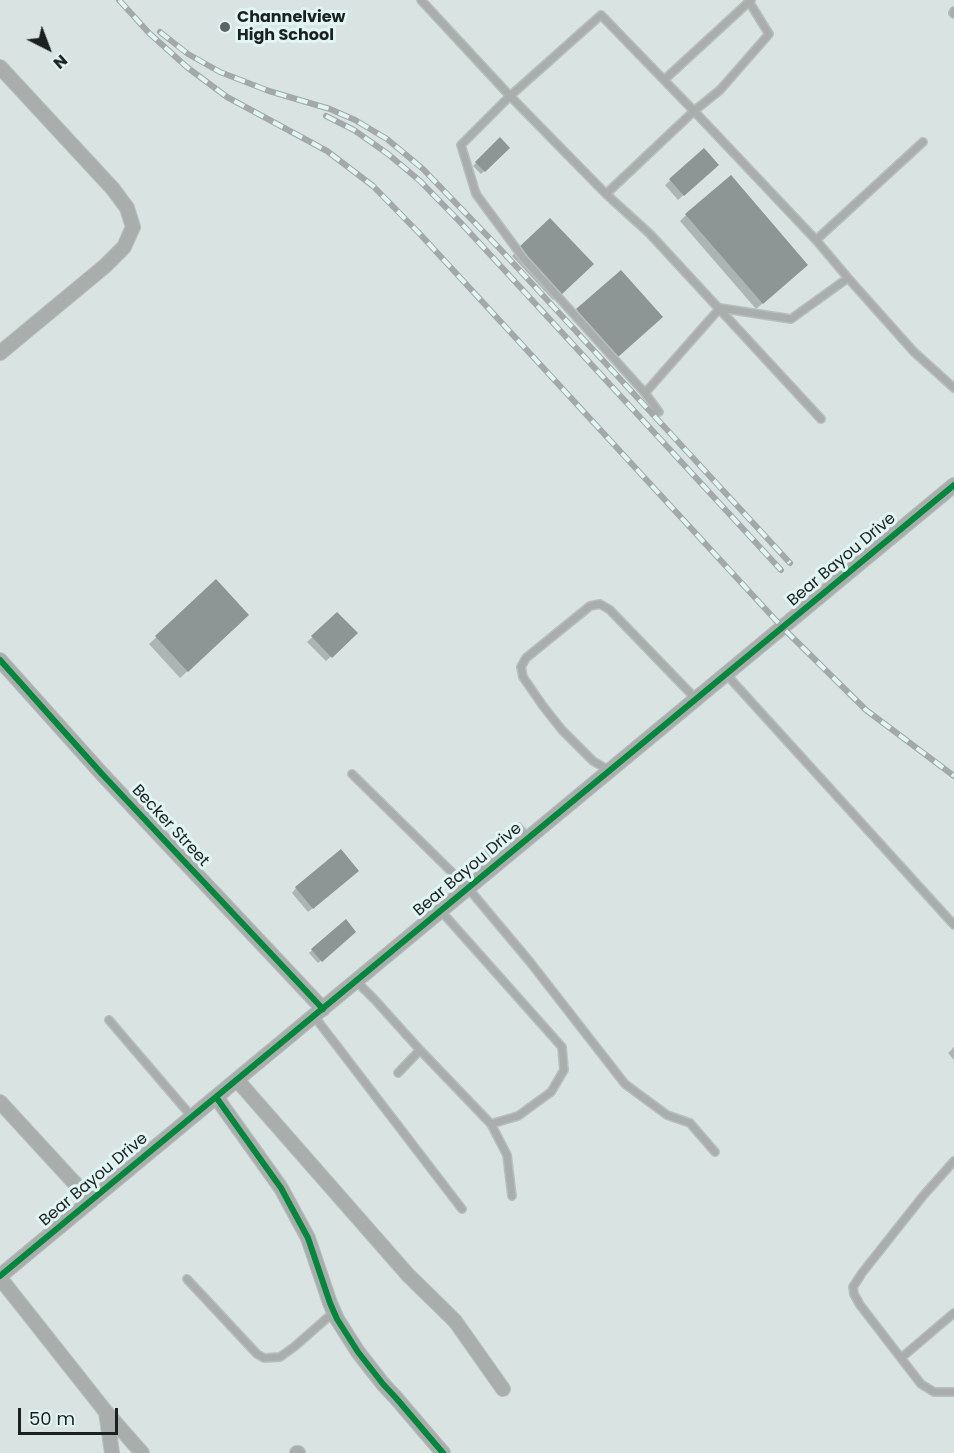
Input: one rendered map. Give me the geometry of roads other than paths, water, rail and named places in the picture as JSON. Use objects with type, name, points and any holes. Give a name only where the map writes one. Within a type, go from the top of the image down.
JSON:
[{"type":"street","points":[[0,67],[113,189],[127,208],[132,227],[124,248],[0,353]]},
{"type":"street","name":"Bear Bayou Drive","points":[[0,1277],[954,485]]},
{"type":"street","name":"Becker Street","points":[[0,660],[318,1012]]},
{"type":"street","points":[[237,1080],[408,1275],[455,1321],[503,1389]]},
{"type":"street","points":[[216,1097],[281,1188],[308,1239],[333,1312],[358,1352],[442,1453]]},
{"type":"street","points":[[0,1102],[91,1201]]},
{"type":"street","points":[[0,1277],[106,1412],[142,1453]]},
{"type":"street","points":[[106,1412],[112,1453]]},
{"type":"lane","points":[[422,0],[510,96],[606,194],[650,234],[821,419]]},
{"type":"lane","points":[[606,194],[694,111],[720,90],[769,34],[750,0],[664,80]]},
{"type":"lane","points":[[659,412],[645,393],[524,259],[476,194],[462,144],[510,96],[601,15],[816,240],[914,352],[954,388]]},
{"type":"lane","points":[[816,240],[923,142]]},
{"type":"lane","points":[[720,308],[791,319],[848,278]]},
{"type":"lane","points":[[645,393],[720,308]]},
{"type":"lane","points":[[609,771],[592,761],[543,706],[523,677],[521,667],[526,658],[590,606],[600,604],[610,610],[696,699]]},
{"type":"lane","points":[[726,674],[954,925]]},
{"type":"lane","points":[[352,774],[468,888],[530,962],[625,1084],[667,1115],[690,1123],[715,1152]]},
{"type":"lane","points":[[441,911],[562,1047],[564,1070],[551,1092],[518,1116],[490,1124]]},
{"type":"lane","points":[[356,981],[490,1124],[507,1155],[512,1196]]},
{"type":"lane","points":[[318,1012],[462,1209]]},
{"type":"lane","points":[[109,1020],[192,1117]]},
{"type":"lane","points":[[398,1073],[420,1050]]},
{"type":"lane","points":[[954,1161],[861,1273],[853,1287],[860,1305],[921,1384],[934,1392],[954,1392]]},
{"type":"lane","points":[[187,1279],[257,1354],[264,1358],[280,1357],[333,1312]]},
{"type":"lane","points":[[901,1358],[954,1313]]},
{"type":"railway","points":[[119,0],[149,33],[188,68],[227,97],[327,151],[373,186],[782,627],[866,710],[954,776]]},
{"type":"railway","points":[[160,32],[188,54],[220,72],[269,91],[330,109],[355,120],[387,139],[423,169],[501,250],[790,563]]},
{"type":"railway","points":[[326,116],[354,130],[420,181],[781,570]]},
{"type":"place","name":"Channelview High School","points":[[225,27]]}]
